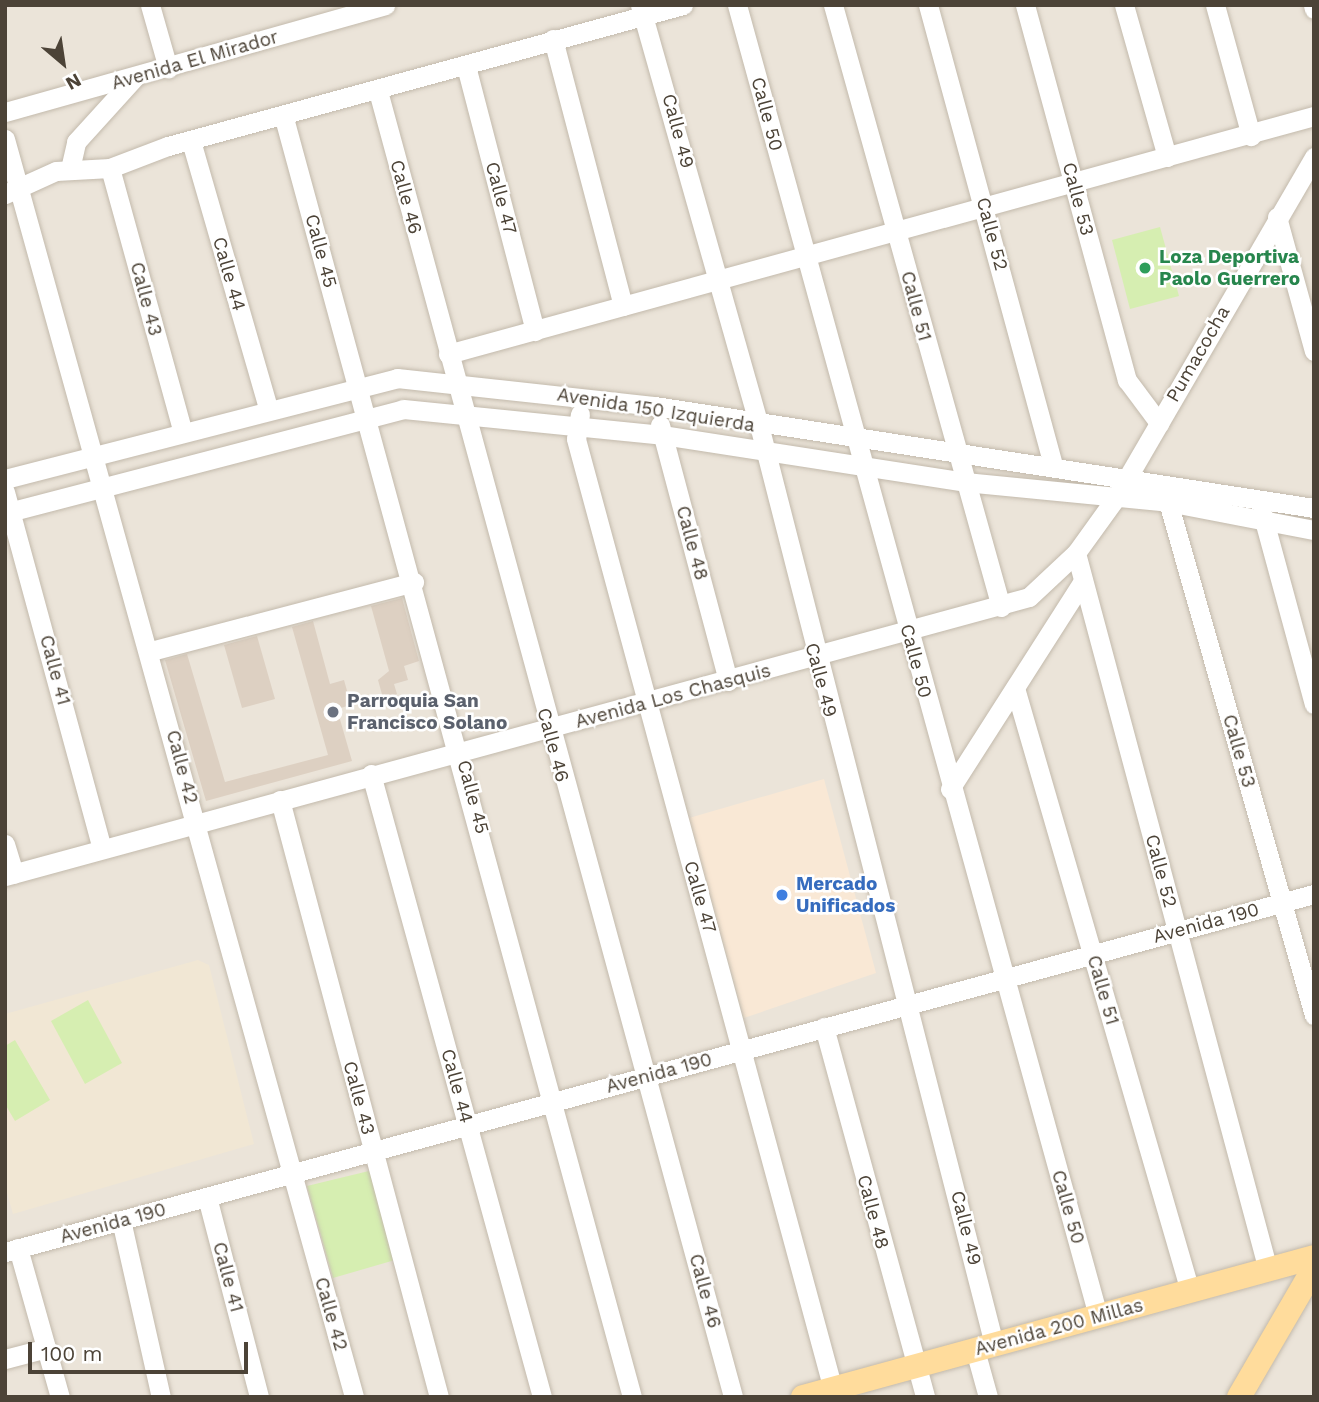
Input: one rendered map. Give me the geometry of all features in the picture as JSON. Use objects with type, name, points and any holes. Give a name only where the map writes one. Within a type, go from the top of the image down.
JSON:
[{"type":"main road","name":"Avenida 200 Millas","points":[[803,1397],[834,1393],[917,1366],[1314,1257]]},
{"type":"main road","points":[[1239,1397],[1314,1268]]},
{"type":"street","points":[[150,5],[168,68]]},
{"type":"street","name":"Avenida El Mirador","points":[[5,112],[168,68],[331,13],[385,5]]},
{"type":"street","points":[[12,190],[70,169],[110,168],[191,141],[284,118],[466,66],[643,10],[682,5]]},
{"type":"street","name":"Calle 50","points":[[737,5],[950,789],[1098,1316]]},
{"type":"street","name":"Calle 51","points":[[833,5],[1001,607]]},
{"type":"street","name":"Calle 52","points":[[928,5],[1053,464]]},
{"type":"street","name":"Calle 53","points":[[1025,5],[1127,380],[1159,423]]},
{"type":"street","points":[[1124,5],[1167,157]]},
{"type":"street","points":[[1215,5],[1251,136]]},
{"type":"street","name":"Calle 49","points":[[643,10],[759,425],[814,659],[911,1005],[985,1347],[988,1397]]},
{"type":"street","points":[[553,39],[623,306]]},
{"type":"street","name":"Calle 47","points":[[466,66],[535,331]]},
{"type":"street","points":[[70,169],[71,153],[88,124],[136,76]]},
{"type":"street","name":"Calle 46","points":[[378,91],[549,730],[647,1076],[733,1397]]},
{"type":"street","points":[[448,354],[1251,136],[1314,116]]},
{"type":"street","name":"Calle 45","points":[[284,118],[461,749],[632,1397]]},
{"type":"street","name":"Calle 42","points":[[5,139],[12,190],[151,651],[354,1397]]},
{"type":"street","name":"Calle 44","points":[[191,141],[268,408]]},
{"type":"street","name":"Pumacocha","points":[[1127,480],[1314,157]]},
{"type":"street","name":"Calle 43","points":[[110,168],[182,430]]},
{"type":"street","points":[[1277,217],[1313,347]]},
{"type":"street","name":"Avenida 150 Izquierda","points":[[5,479],[358,383],[397,378],[655,406],[759,425],[1053,464],[1127,480],[1166,495],[1265,522],[1314,530]]},
{"type":"street","name":"Calle 47","points":[[583,397],[576,439],[834,1393]]},
{"type":"street","name":"Calle 48","points":[[655,406],[728,681]]},
{"type":"street","name":"Avenida 150 Izquierda","points":[[7,505],[102,485],[367,415],[465,411],[663,435],[965,482],[1115,499],[1166,495],[1259,500],[1314,508]]},
{"type":"street","name":"Avenida Los Chasquis","points":[[9,875],[461,749],[549,730],[1001,607],[1029,597],[1076,553],[1127,480]]},
{"type":"street","name":"Calle 53","points":[[1166,495],[1314,1015]]},
{"type":"street","points":[[1259,500],[1314,704]]},
{"type":"street","name":"Calle 41","points":[[7,505],[102,849]]},
{"type":"street","name":"Calle 52","points":[[1076,553],[1268,1270]]},
{"type":"street","points":[[151,651],[414,582]]},
{"type":"street","points":[[950,789],[1083,582]]},
{"type":"street","name":"Calle 51","points":[[1016,688],[1190,1291]]},
{"type":"street","name":"Calle 44","points":[[371,775],[542,1397]]},
{"type":"street","name":"Calle 43","points":[[280,800],[439,1397]]},
{"type":"street","points":[[5,844],[9,875]]},
{"type":"street","name":"Avenida 190","points":[[12,1250],[1314,894]]},
{"type":"street","name":"Calle 48","points":[[824,1027],[925,1397]]},
{"type":"street","name":"Calle 41","points":[[207,1197],[259,1397]]},
{"type":"street","points":[[121,1220],[161,1397]]},
{"type":"street","points":[[12,1250],[47,1348],[60,1397]]},
{"type":"street","points":[[5,1359],[47,1348]]},
{"type":"shaded area","points":[[5,5],[1314,5],[1314,1397],[5,1397]]},
{"type":"shaded area","name":"Mercado Unificados","points":[[824,779],[876,973],[744,1018],[689,818]]},
{"type":"shaded area","points":[[198,960],[209,965],[254,1144],[13,1214],[5,1186],[5,1014]]},
{"type":"green space","name":"Loza Deportiva Paolo Guerrero","points":[[1160,227],[1179,296],[1130,309],[1112,240]]},
{"type":"green space","points":[[88,1000],[122,1063],[85,1084],[51,1021]]},
{"type":"green space","points":[[15,1040],[50,1100],[15,1121],[5,1104],[5,1046]]},
{"type":"green space","points":[[373,1170],[395,1260],[333,1278],[307,1186]]},
{"type":"building","points":[[402,598],[419,661],[404,666],[408,680],[394,684],[397,694],[383,698],[378,680],[389,671],[371,606]]},
{"type":"building","points":[[313,621],[330,684],[344,680],[351,705],[337,709],[352,761],[206,801],[165,660],[187,654],[225,782],[328,755],[292,627]]},
{"type":"building","points":[[257,636],[275,699],[242,708],[224,645]]},
{"type":"place","name":"Loza Deportiva Paolo Guerrero","points":[[1145,268]]},
{"type":"place","name":"Parroquia San Francisco Solano","points":[[333,712]]},
{"type":"place","name":"Mercado Unificados","points":[[782,895]]}]
